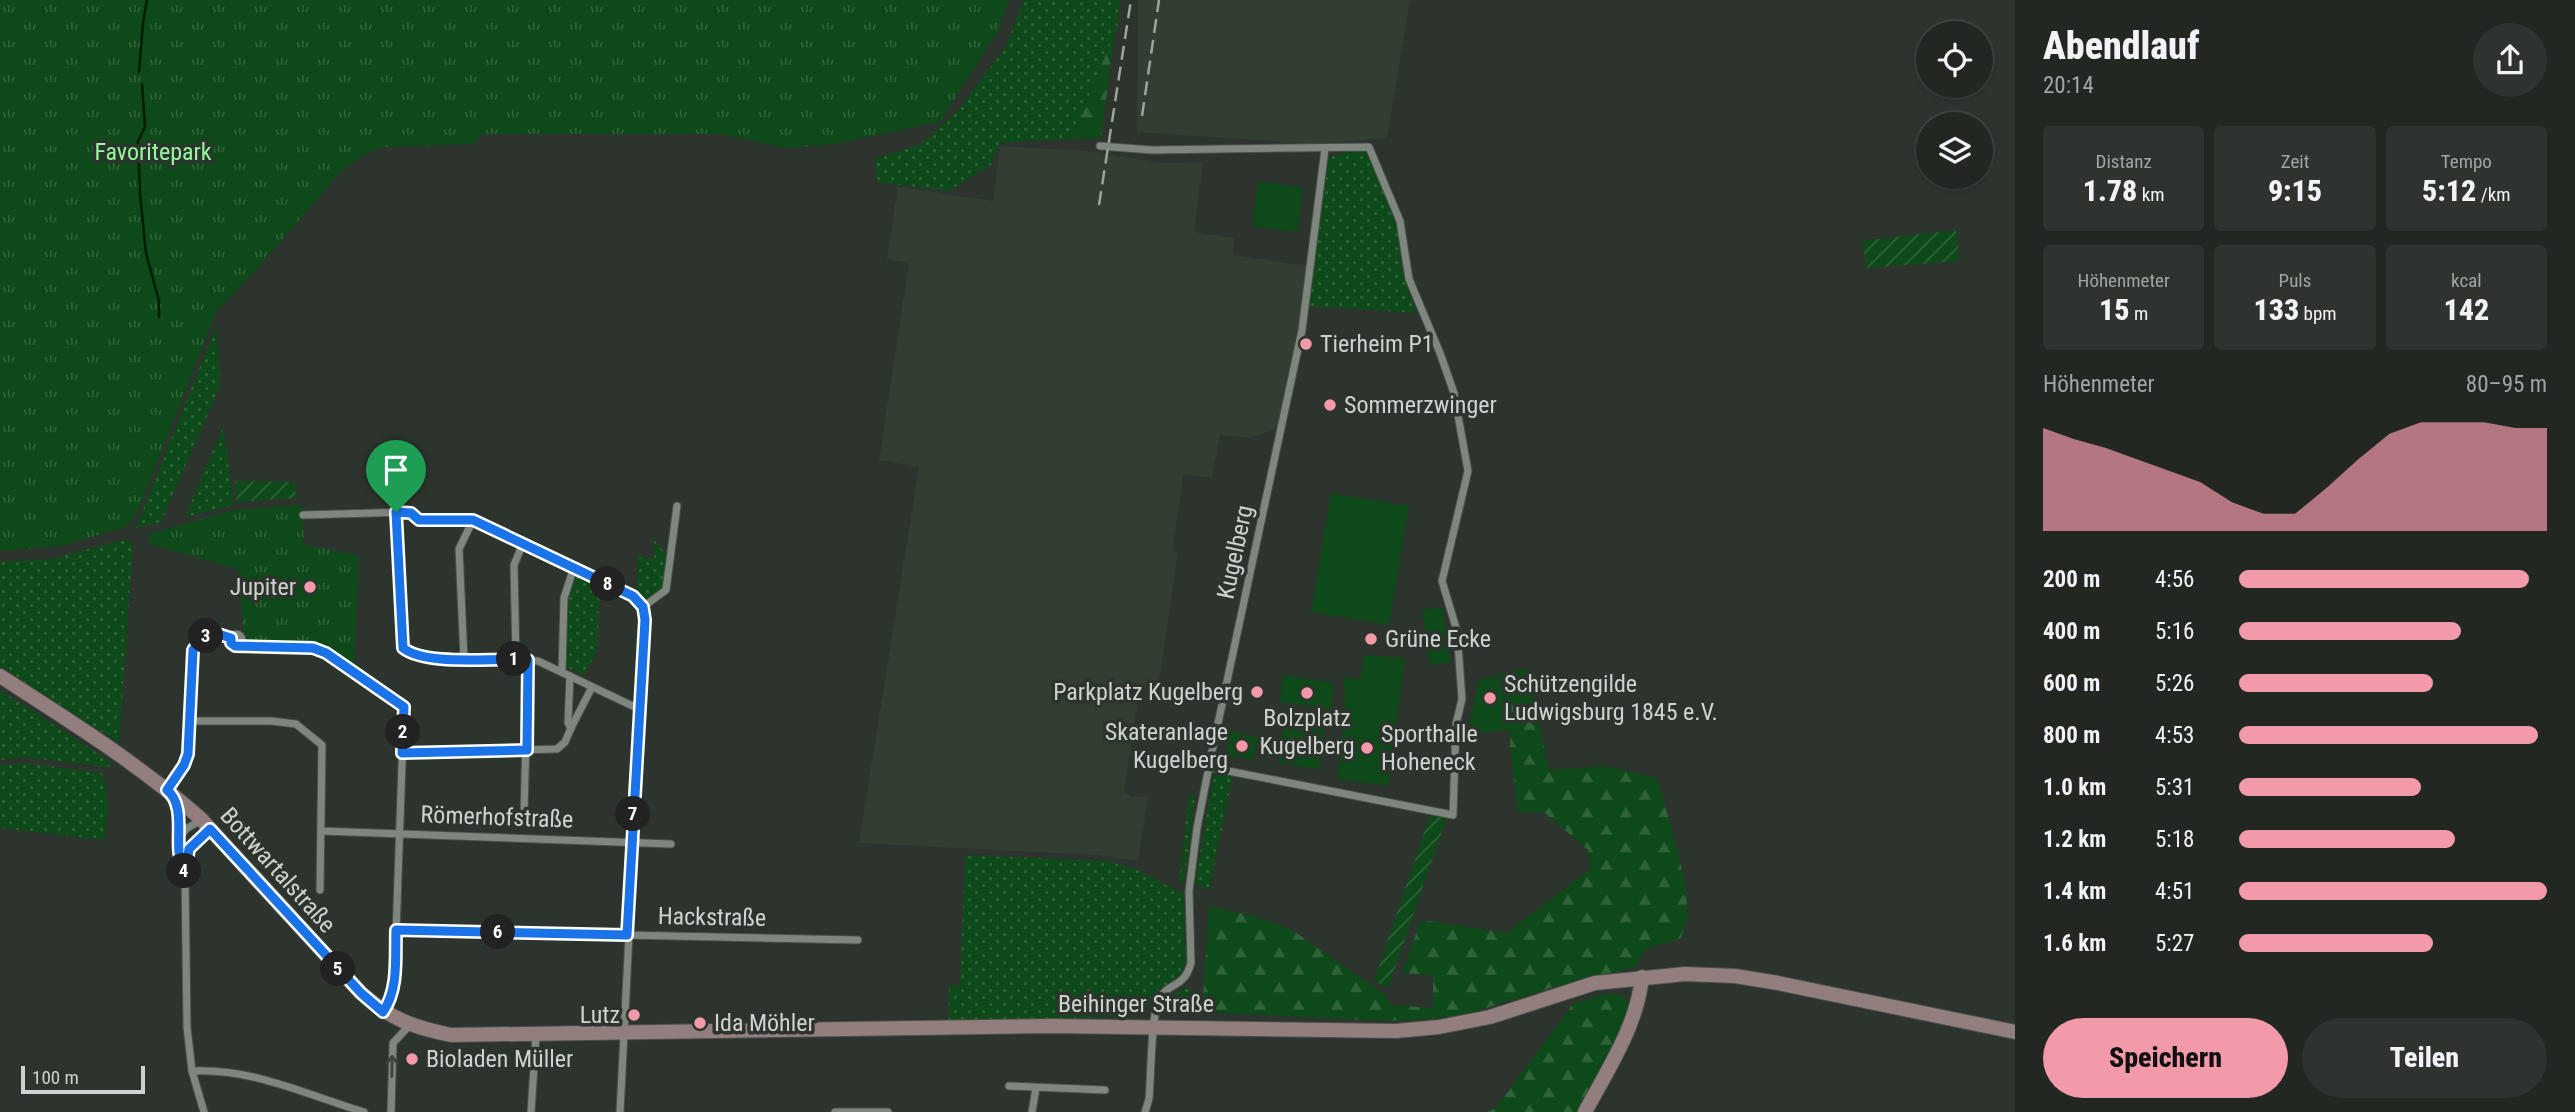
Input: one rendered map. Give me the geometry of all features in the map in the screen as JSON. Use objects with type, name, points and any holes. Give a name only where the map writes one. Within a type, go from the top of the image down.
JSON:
[{"type":"main road","name":"Bottwartalstraße","points":[[0,676],[128,760],[170,792],[206,824],[361,993],[383,1012],[409,1026],[451,1035],[623,1032]]},
{"type":"main road","name":"Beihinger Straße","points":[[623,1032],[1154,1027],[1396,1031],[1439,1027],[1490,1017],[1595,983],[1685,974],[1735,976],[2015,1032]]},
{"type":"main road","points":[[1585,1112],[1630,1026],[1640,995],[1642,977]]},
{"type":"street","points":[[1100,145],[1152,150],[1368,147],[1400,221],[1409,279],[1454,394],[1468,471],[1442,581],[1457,631],[1462,699],[1456,724],[1453,815],[1208,766]]},
{"type":"street","name":"Kugelberg","points":[[1154,1027],[1158,1000],[1182,982],[1191,963],[1189,891],[1208,766],[1302,330],[1325,149]]},
{"type":"street","points":[[394,458],[403,648],[413,655],[538,661],[639,709]]},
{"type":"street","points":[[643,607],[666,590],[677,506]]},
{"type":"street","points":[[303,515],[396,512],[411,513],[419,520],[473,520],[633,596],[643,607],[645,620],[620,1112]]},
{"type":"street","points":[[464,659],[459,549],[473,520]]},
{"type":"street","points":[[516,659],[514,565],[523,543]]},
{"type":"street","points":[[571,728],[568,723],[564,598],[574,567]]},
{"type":"street","points":[[185,875],[180,859],[178,813],[170,792],[188,754],[192,656],[195,645],[209,635],[218,634],[231,638],[236,635],[240,636],[240,645],[245,648],[313,648],[326,653],[404,707],[394,991],[391,1002],[383,1012]]},
{"type":"street","points":[[524,815],[528,660]]},
{"type":"street","points":[[402,753],[557,749],[565,742],[592,687]]},
{"type":"street","points":[[191,720],[296,724],[322,745],[320,890]]},
{"type":"street","points":[[179,838],[186,829],[206,824]]},
{"type":"street","points":[[204,1112],[192,1071],[187,1027],[185,875],[189,849],[206,824]]},
{"type":"street","name":"Römerhofstraße","points":[[322,831],[671,844]]},
{"type":"street","name":"Hackstraße","points":[[396,930],[858,940]]},
{"type":"street","points":[[391,1112],[393,1043],[409,1026]]},
{"type":"street","points":[[1145,1112],[1149,1099],[1154,1027]]},
{"type":"street","points":[[531,1112],[536,1035]]},
{"type":"street","points":[[192,1071],[214,1070],[256,1076],[364,1112]]},
{"type":"street","points":[[1009,1086],[1105,1090]]},
{"type":"street","points":[[1032,1112],[1036,1088]]},
{"type":"street","points":[[835,1112],[888,1112]]},
{"type":"shaded area","points":[[1138,0],[1410,0],[1387,138],[1316,144],[1137,132]]},
{"type":"shaded area","points":[[1000,146],[1088,151],[1160,163],[1203,162],[1194,232],[1234,238],[1233,255],[1307,266],[1294,352],[1278,427],[1251,438],[1220,435],[1212,478],[1184,474],[1172,551],[1178,552],[1158,689],[1140,686],[1124,791],[1131,797],[1148,796],[1138,861],[1097,855],[859,843],[919,467],[879,460],[909,263],[887,259],[898,187],[993,201]]},
{"type":"green space","name":"Favoritepark","points":[[0,0],[1009,0],[998,31],[940,122],[834,144],[786,148],[721,134],[482,134],[474,144],[383,147],[367,153],[342,170],[259,267],[216,312],[139,508],[128,526],[61,546],[0,551]]},
{"type":"green space","points":[[1024,0],[1120,0],[1117,29],[1071,139],[999,143],[991,165],[949,191],[877,182],[875,159],[922,144],[958,110],[1005,48]]},
{"type":"green space","points":[[1115,32],[1101,138],[1071,139]]},
{"type":"green space","points":[[1365,149],[1391,208],[1398,233],[1401,267],[1416,313],[1309,306],[1329,157]]},
{"type":"green space","points":[[1258,181],[1303,188],[1297,232],[1252,226]]},
{"type":"green space","points":[[1956,230],[1959,261],[1867,268],[1862,241]]},
{"type":"green space","points":[[217,324],[220,386],[161,522],[136,528]]},
{"type":"green space","points":[[223,427],[234,505],[185,517]]},
{"type":"green space","points":[[235,481],[294,482],[296,498],[237,502]]},
{"type":"green space","points":[[1331,493],[1409,506],[1389,625],[1311,612]]},
{"type":"green space","points":[[302,505],[304,544],[359,556],[354,666],[324,645],[309,642],[245,644],[238,569],[149,544],[148,534],[234,510]]},
{"type":"green space","points":[[123,540],[133,543],[119,743],[0,666],[0,562],[51,559]]},
{"type":"green space","points":[[654,540],[668,556],[662,590],[646,600],[637,588],[638,557],[654,559]]},
{"type":"green space","points":[[575,574],[600,585],[597,651],[584,675],[565,667],[566,597]]},
{"type":"green space","points":[[1442,607],[1451,662],[1430,665],[1422,610]]},
{"type":"green space","name":"Sporthalle Hoheneck","points":[[1364,655],[1405,658],[1388,786],[1337,779],[1345,709],[1344,677],[1360,679]]},
{"type":"green space","points":[[1528,669],[1549,770],[1607,766],[1657,778],[1685,886],[1687,918],[1681,938],[1649,948],[1634,967],[1560,985],[1470,1013],[1431,1019],[1386,1021],[1202,1012],[1209,906],[1255,916],[1292,930],[1386,995],[1391,1005],[1433,1008],[1433,975],[1402,973],[1421,920],[1507,933],[1591,868],[1588,850],[1545,813],[1518,812],[1510,745],[1512,716],[1498,674]]},
{"type":"green space","points":[[1283,675],[1334,683],[1331,709],[1280,702]]},
{"type":"green space","name":"Schützengilde Ludwigsburg 1845 e.V.","points":[[1497,676],[1511,717],[1512,730],[1467,734],[1479,680]]},
{"type":"green space","points":[[0,690],[111,762],[109,767],[25,757],[0,760]]},
{"type":"green space","points":[[1284,719],[1325,724],[1319,769],[1278,763]]},
{"type":"green space","name":"Skateranlage Kugelberg","points":[[1231,731],[1258,738],[1253,760],[1226,754]]},
{"type":"green space","points":[[23,763],[101,773],[107,796],[105,840],[0,828],[0,765]]},
{"type":"green space","points":[[1214,773],[1233,774],[1209,890],[1195,884]]},
{"type":"green space","points":[[1189,794],[1195,796],[1184,883],[1179,882]]},
{"type":"green space","points":[[1430,815],[1447,817],[1388,988],[1374,981]]},
{"type":"green space","points":[[965,855],[1107,861],[1137,870],[1184,894],[1186,961],[1181,975],[1158,990],[1137,1016],[949,1022],[949,986],[960,985]]},
{"type":"green space","points":[[1185,988],[1191,990],[1192,1011],[1161,1011],[1164,999]]},
{"type":"green space","points":[[1605,994],[1617,994],[1626,998],[1629,1007],[1625,1024],[1578,1112],[1487,1112],[1496,1108],[1573,1004]]},
{"type":"waterway","points":[[139,72],[147,0]]},
{"type":"waterway","points":[[142,84],[145,127],[138,141],[140,193],[146,253],[159,301],[159,317]]},
{"type":"railway","points":[[1099,205],[1131,0]]},
{"type":"railway","points":[[1142,116],[1159,0]]},
{"type":"place","name":"Tierheim P1","points":[[1306,344]]},
{"type":"place","name":"Sommerzwinger","points":[[1330,405]]},
{"type":"place","name":"Jupiter","points":[[310,587]]},
{"type":"place","name":"Grüne Ecke","points":[[1371,639]]},
{"type":"place","name":"Parkplatz Kugelberg","points":[[1257,692]]},
{"type":"place","name":"Bolzplatz Kugelberg","points":[[1307,693]]},
{"type":"place","name":"Schützengilde Ludwigsburg 1845 e.V.","points":[[1490,698]]},
{"type":"place","name":"Skateranlage Kugelberg","points":[[1242,746]]},
{"type":"place","name":"Sporthalle Hoheneck","points":[[1367,748]]},
{"type":"place","name":"Lutz","points":[[634,1015]]},
{"type":"place","name":"Ida Möhler","points":[[700,1023]]},
{"type":"place","name":"Bioladen Müller","points":[[412,1059]]},
{"type":"route","points":[[396,512],[411,513],[419,520],[473,520],[633,596],[643,607],[645,620],[627,935],[396,930],[394,991],[391,1002],[383,1012],[361,993],[210,829],[189,849],[185,875],[178,850],[178,813],[173,794],[167,790],[188,754],[193,650],[201,639],[218,634],[231,638],[232,645],[245,648],[313,648],[326,653],[404,707],[402,753],[527,750],[528,660],[413,655],[403,648],[396,512]]}]
